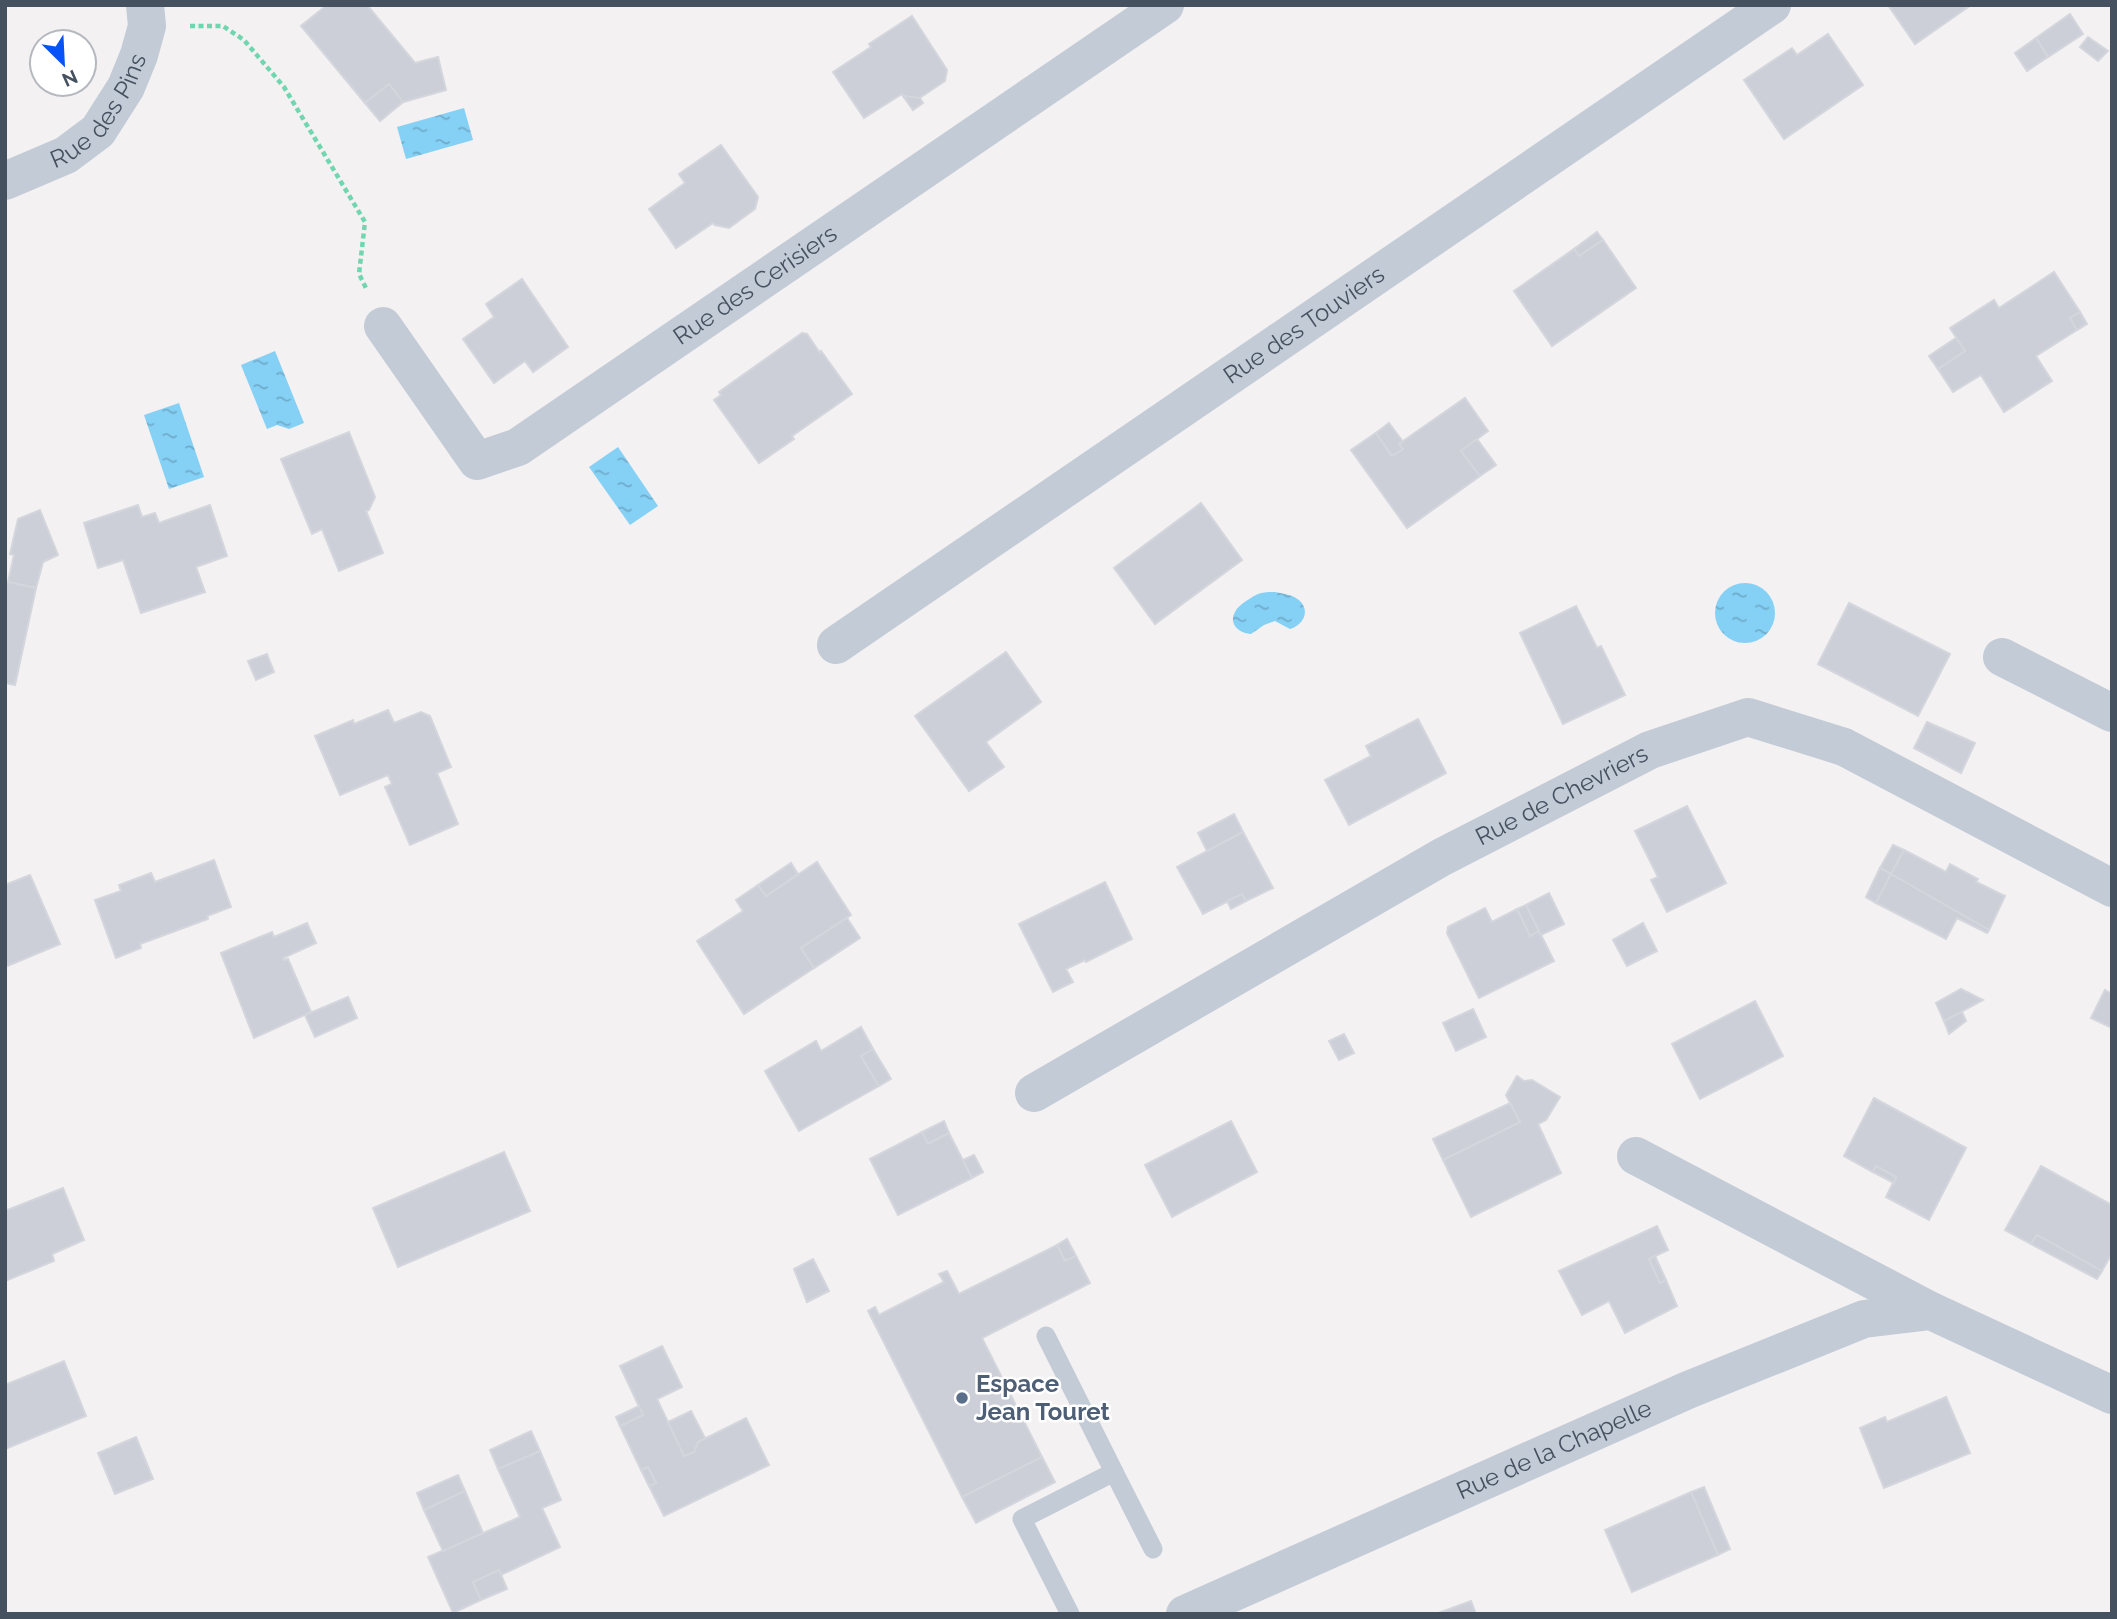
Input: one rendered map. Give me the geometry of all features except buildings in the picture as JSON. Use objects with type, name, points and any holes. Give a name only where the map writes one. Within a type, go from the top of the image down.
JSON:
[{"type":"street","name":"Rue des Cerisiers","points":[[383,326],[477,461],[518,447],[1165,5]]},
{"type":"street","name":"Rue des Touviers","points":[[836,645],[1772,5]]},
{"type":"street","name":"Rue des Pins","points":[[5,181],[66,155],[99,131],[126,87],[139,55],[146,15]]},
{"type":"street","points":[[2002,657],[2112,713]]},
{"type":"street","name":"Rue de Chevriers","points":[[1034,1093],[1442,857],[1650,750],[1748,717],[1844,747],[2112,888]]},
{"type":"street","points":[[1636,1156],[1931,1311],[2112,1395]]},
{"type":"street","name":"Rue de la Chapelle","points":[[1185,1614],[1700,1385],[1864,1319],[1931,1311]]},
{"type":"lane","points":[[1046,1336],[1153,1549]]},
{"type":"lane","points":[[1070,1614],[1022,1519],[1114,1472]]},
{"type":"path","points":[[146,15],[223,26],[244,40],[284,87],[365,222],[359,274],[383,326]]},
{"type":"water","points":[[464,108],[473,140],[406,159],[397,127]]},
{"type":"water","points":[[275,351],[304,423],[289,429],[277,425],[267,429],[241,365]]},
{"type":"water","points":[[179,403],[204,477],[169,489],[144,415]]},
{"type":"water","points":[[618,447],[658,506],[630,525],[589,467]]},
{"type":"water","points":[[1739,583],[1751,583],[1770,596],[1775,613],[1773,625],[1762,638],[1751,643],[1739,643],[1720,630],[1715,619],[1715,607],[1728,588]]},
{"type":"water","points":[[1275,592],[1298,599],[1305,613],[1301,622],[1290,629],[1275,621],[1251,634],[1236,628],[1233,617],[1239,607],[1258,594]]},
{"type":"place","name":"Espace Jean Touret","points":[[962,1398]]}]
